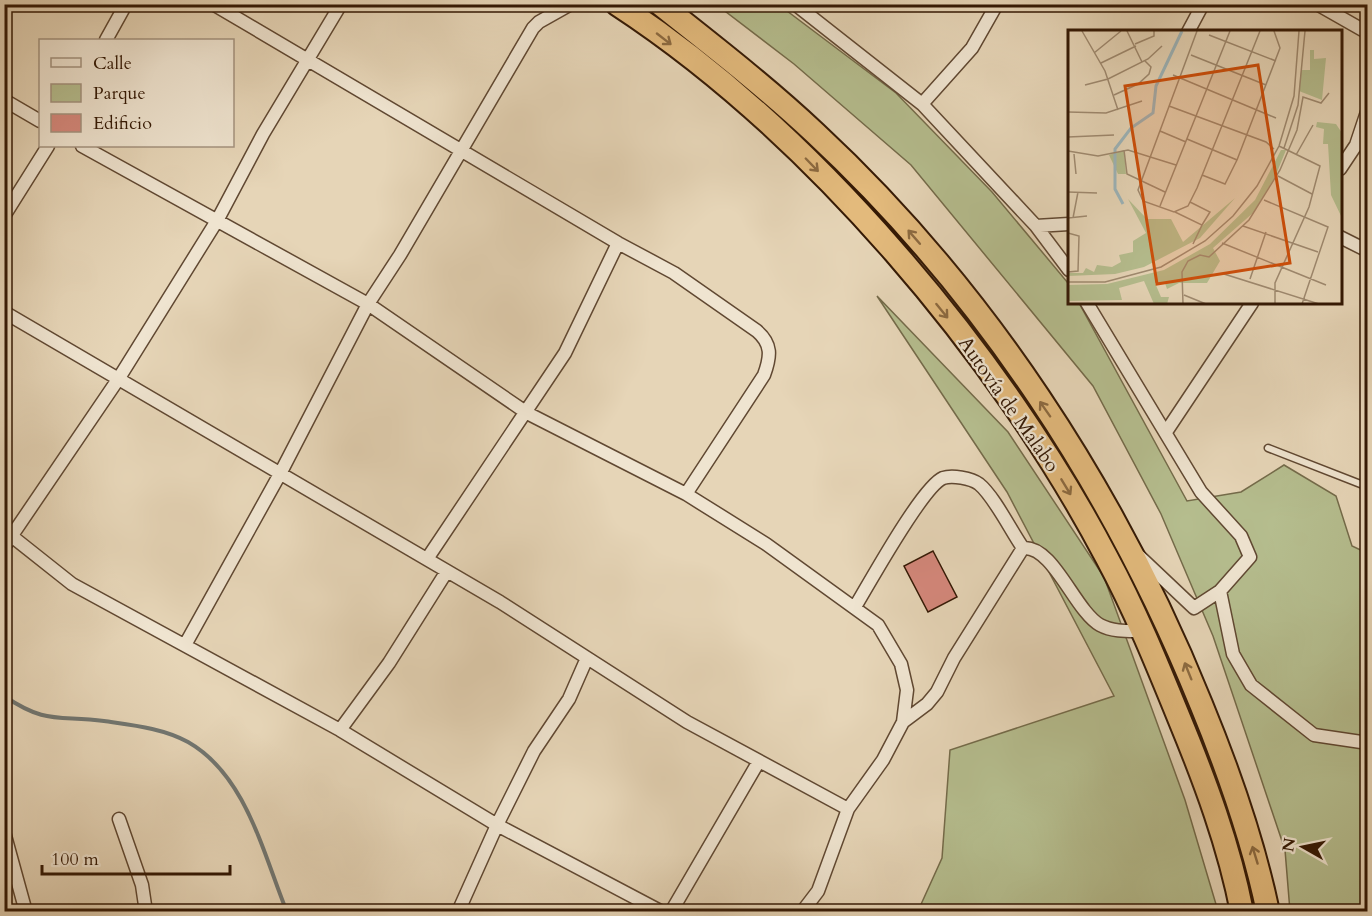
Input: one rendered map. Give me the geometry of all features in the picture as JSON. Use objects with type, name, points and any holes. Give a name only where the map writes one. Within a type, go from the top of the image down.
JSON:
[{"type":"highway","name":"Autovía de Malabo","points":[[617,4],[736,94],[801,154],[900,259],[978,357],[1029,426],[1107,558],[1142,631],[1209,791],[1236,882],[1242,912]]},
{"type":"highway","name":"Autovía de Malabo","points":[[660,4],[744,69],[816,134],[914,236],[993,333],[1067,441],[1131,549],[1178,647],[1230,776],[1260,872],[1268,912]]},
{"type":"street","points":[[107,39],[126,4]]},
{"type":"street","points":[[213,4],[618,243],[674,273],[766,339],[770,348],[770,360],[764,375],[686,494]]},
{"type":"street","points":[[341,4],[309,61],[263,134],[218,219],[118,378],[7,538],[72,584],[340,730],[497,825],[663,912]]},
{"type":"street","points":[[185,645],[281,472],[368,304],[400,255],[533,28],[539,22],[571,4]]},
{"type":"street","points":[[795,4],[922,104],[1036,226],[1068,269]]},
{"type":"street","points":[[922,104],[972,48],[997,4]]},
{"type":"street","points":[[1189,30],[1203,4]]},
{"type":"street","points":[[1317,4],[1368,33]]},
{"type":"street","points":[[4,100],[39,120]]},
{"type":"street","points":[[1342,166],[1356,145],[1368,109]]},
{"type":"street","points":[[4,216],[47,147]]},
{"type":"street","points":[[84,147],[218,219],[290,262],[368,304],[527,413],[686,494],[765,544],[878,625],[901,664],[907,690],[903,722],[849,809],[818,891],[802,912]]},
{"type":"street","points":[[1036,226],[1068,224]]},
{"type":"street","points":[[1342,238],[1368,251]]},
{"type":"street","points":[[427,559],[527,413],[576,334],[618,243]]},
{"type":"street","points":[[1087,304],[1201,492],[1241,536],[1250,557],[1220,591],[1194,608],[1131,549]]},
{"type":"street","points":[[1166,432],[1250,304]]},
{"type":"street","points":[[4,312],[447,571],[687,722],[849,809]]},
{"type":"street","points":[[855,607],[903,529],[932,488],[943,478],[966,479],[981,485],[1023,548],[1040,553],[1098,624],[1120,631],[1142,631]]},
{"type":"street","points":[[903,722],[927,704],[937,692],[954,658],[1023,548]]},
{"type":"street","points":[[340,730],[389,663],[447,571]]},
{"type":"street","points":[[1220,591],[1233,654],[1251,685],[1314,735],[1368,743]]},
{"type":"street","points":[[458,912],[497,825],[534,751],[569,699],[587,658]]},
{"type":"street","points":[[671,912],[759,761]]},
{"type":"street","points":[[118,819],[142,885],[146,912]]},
{"type":"street","points":[[4,832],[20,880],[26,912]]},
{"type":"lane","points":[[1268,448],[1363,485]]},
{"type":"green space","points":[[717,5],[779,5],[896,93],[992,192],[1068,283],[1068,304],[1080,304],[1187,501],[1241,492],[1284,465],[1336,496],[1352,546],[1367,553],[1368,887],[1365,911],[1290,911],[1285,850],[1213,636],[1161,514],[1093,386],[911,165],[794,64]]},
{"type":"green space","points":[[877,296],[1008,432],[1104,577],[1185,800],[1218,911],[918,911],[942,858],[950,750],[1114,696],[1007,492]]},
{"type":"building","points":[[933,551],[957,597],[928,612],[904,566]]},
{"type":"waterway","points":[[4,696],[42,715],[125,724],[168,733],[188,742],[208,756],[225,774],[250,817],[287,912]]}]
